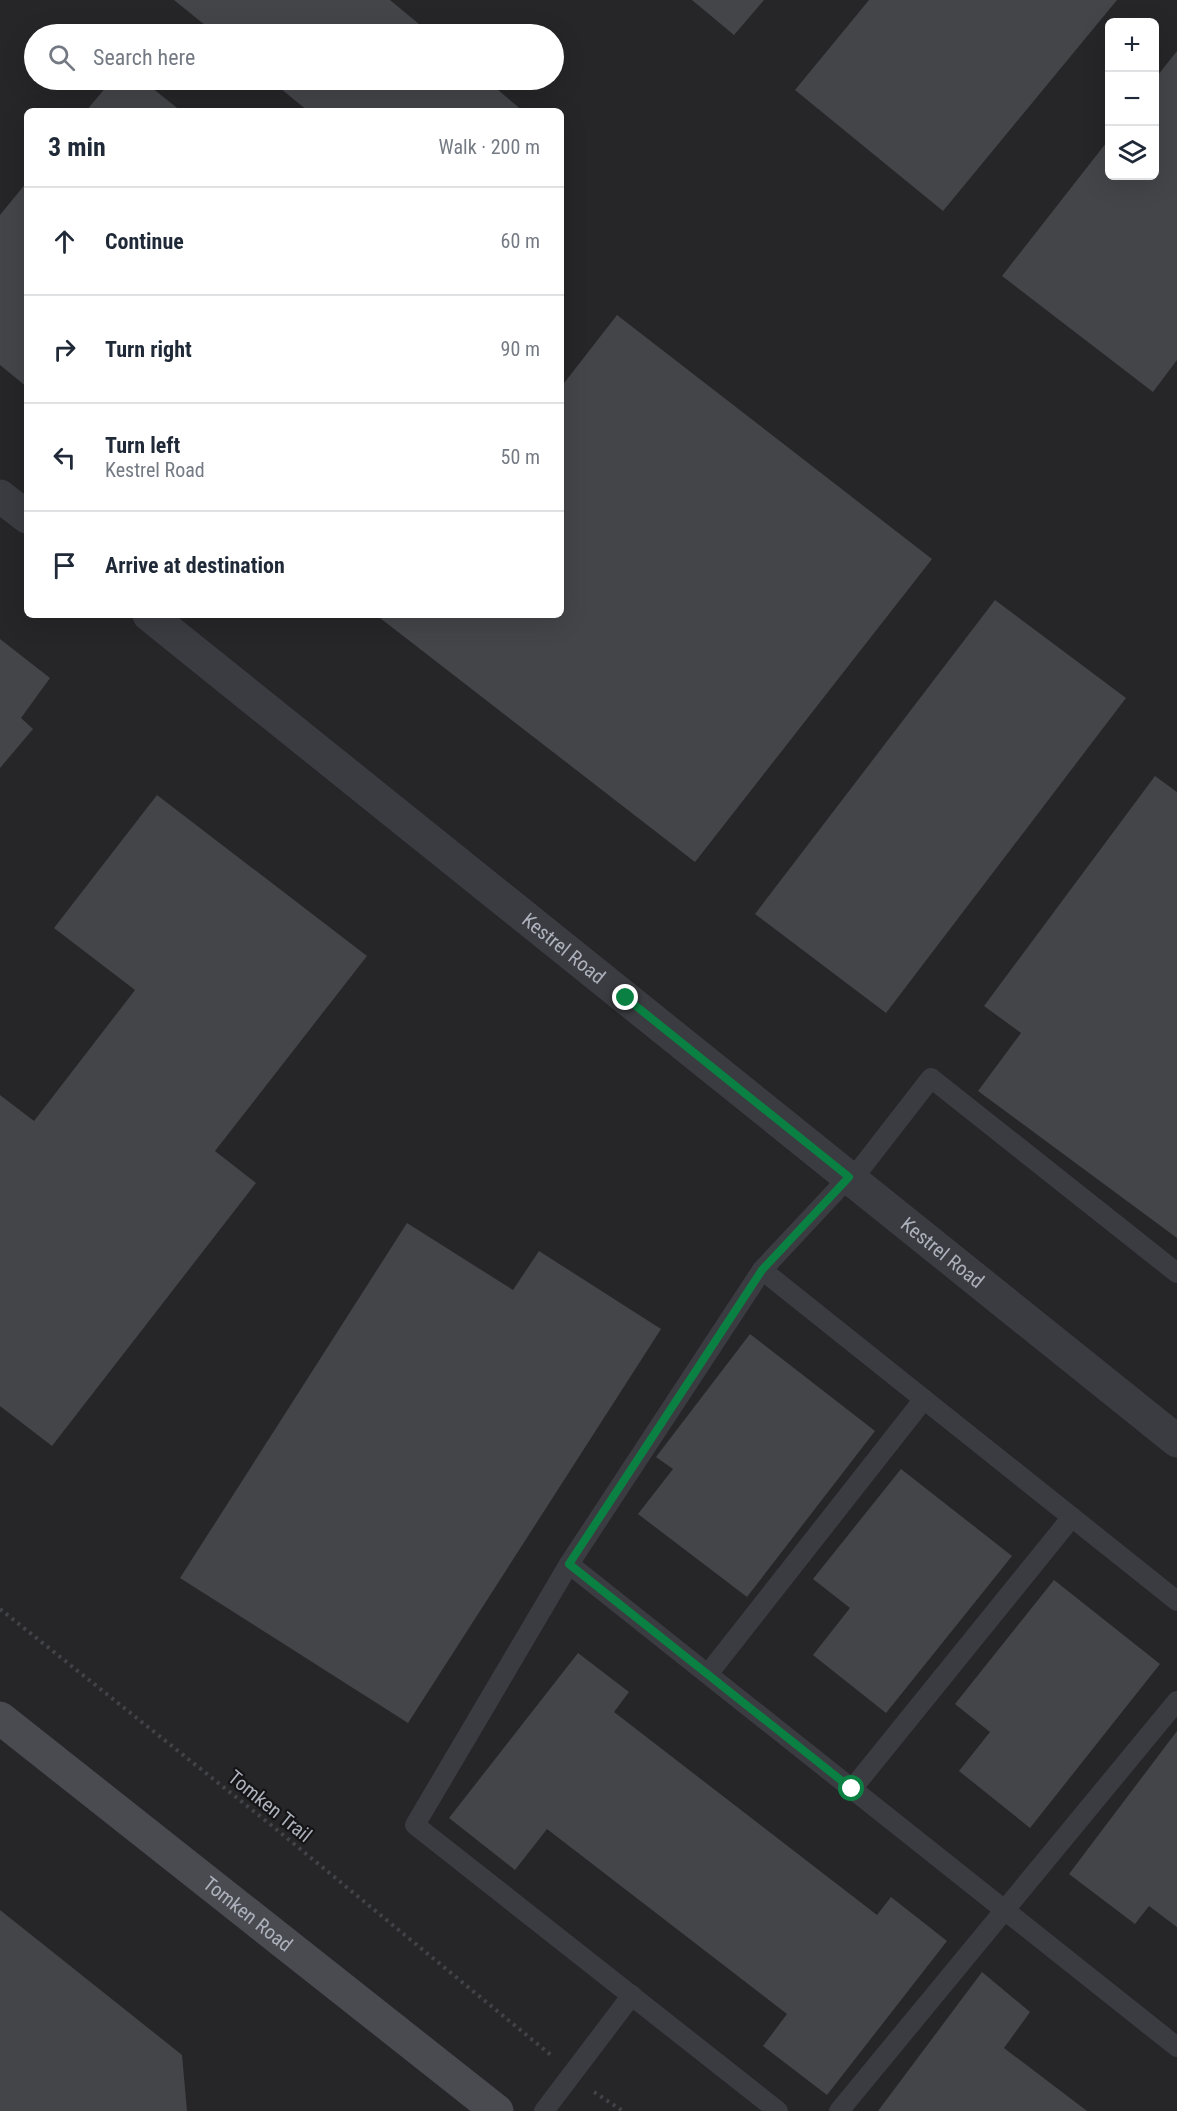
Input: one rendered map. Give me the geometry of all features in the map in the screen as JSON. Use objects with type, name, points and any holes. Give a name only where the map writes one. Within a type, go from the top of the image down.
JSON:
[{"type":"main road","name":"Tomken Road","points":[[0,1718],[497,2111]]},
{"type":"street","points":[[0,496],[24,515]]},
{"type":"street","name":"Kestrel Road","points":[[153,618],[1177,1441]]},
{"type":"lane","points":[[778,2111],[415,1825],[569,1564],[762,1270],[849,1177],[858,1172],[931,1078],[1177,1273]]},
{"type":"lane","points":[[762,1270],[1177,1600]]},
{"type":"lane","points":[[708,1674],[924,1399]]},
{"type":"lane","points":[[852,1789],[1072,1517]]},
{"type":"lane","points":[[569,1564],[1177,2047]]},
{"type":"lane","points":[[839,2111],[1177,1701]]},
{"type":"lane","points":[[544,2111],[632,1995]]},
{"type":"path","name":"Tomken Trail","points":[[0,1609],[271,1825],[519,2029]]},
{"type":"shaded area","points":[[0,0],[1177,0],[1177,2111],[0,2111]]},
{"type":"building","points":[[174,0],[390,0],[419,24],[204,24]]},
{"type":"building","points":[[692,0],[764,0],[734,35]]},
{"type":"building","points":[[869,0],[1117,0],[943,211],[795,90]]},
{"type":"building","points":[[1177,51],[1177,360],[1153,392],[1002,276],[1105,144],[1105,180],[1159,180],[1159,74]]},
{"type":"building","points":[[104,90],[155,90],[177,108],[89,108]]},
{"type":"building","points":[[282,90],[498,90],[519,108],[304,108]]},
{"type":"building","points":[[24,186],[24,385],[0,365],[0,215]]},
{"type":"building","points":[[617,315],[932,559],[695,862],[380,618],[564,618],[564,383]]},
{"type":"building","points":[[995,600],[1126,698],[886,1013],[755,914]]},
{"type":"building","points":[[0,639],[50,678],[21,718],[33,729],[0,768]]},
{"type":"building","points":[[1155,776],[1177,792],[1177,1238],[978,1091],[1021,1033],[984,1006]]},
{"type":"building","points":[[157,795],[367,956],[215,1151],[256,1183],[52,1446],[0,1406],[0,1095],[34,1121],[135,990],[54,928]]},
{"type":"building","points":[[407,1223],[513,1290],[539,1251],[661,1329],[408,1723],[180,1578]]},
{"type":"building","points":[[750,1334],[875,1431],[747,1597],[638,1514],[673,1469],[656,1457]]},
{"type":"building","points":[[901,1469],[1012,1556],[886,1713],[813,1655],[850,1608],[813,1579]]},
{"type":"building","points":[[1054,1580],[1160,1664],[1030,1828],[959,1771],[990,1732],[955,1704]]},
{"type":"building","points":[[578,1653],[629,1692],[614,1712],[877,1915],[891,1897],[947,1941],[827,2095],[763,2046],[787,2014],[547,1829],[515,1870],[449,1818]]},
{"type":"building","points":[[1177,1731],[1177,1927],[1149,1906],[1135,1924],[1069,1874]]},
{"type":"building","points":[[0,1910],[182,2055],[187,2111],[0,2111]]},
{"type":"building","points":[[982,1972],[1030,2012],[1004,2048],[1087,2111],[878,2111]]},
{"type":"route","points":[[626,998],[849,1177],[762,1270],[569,1564],[852,1789]]}]
